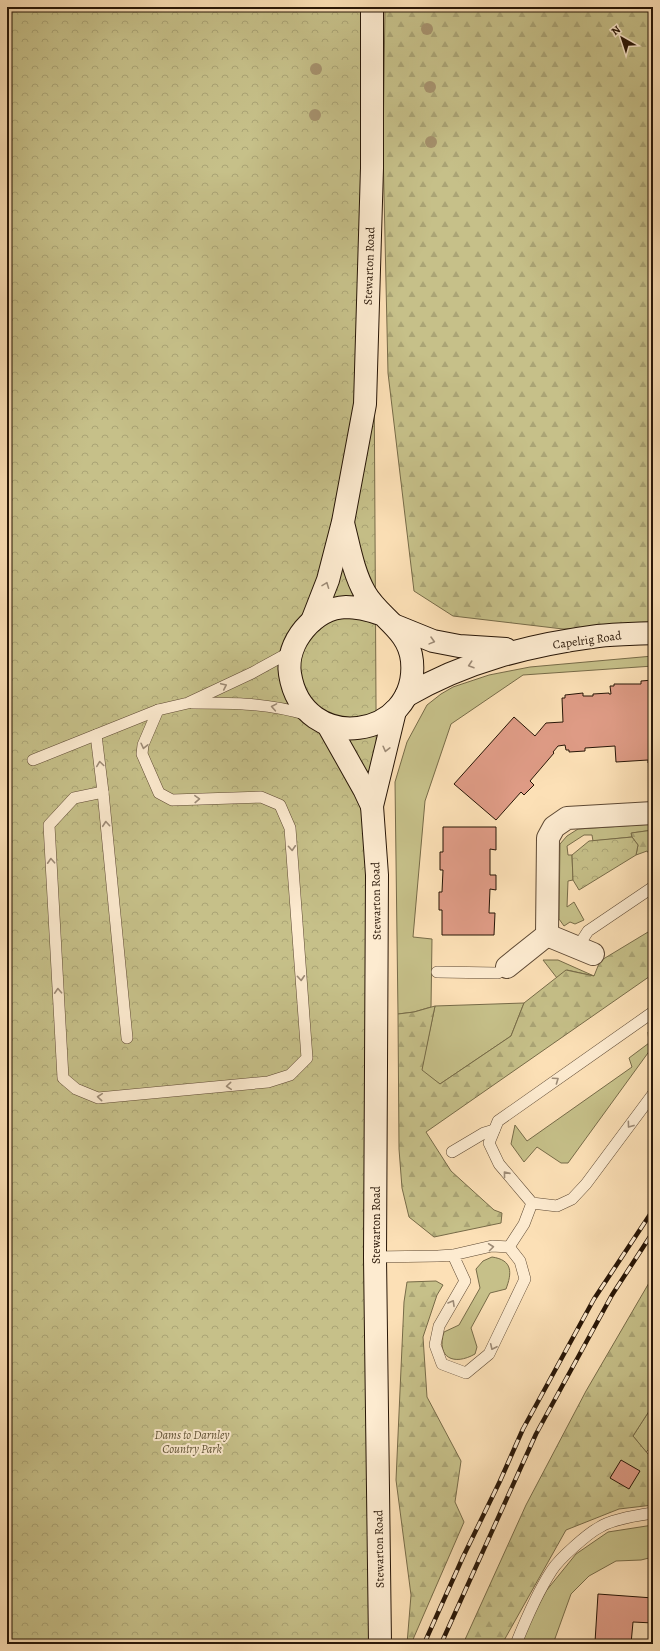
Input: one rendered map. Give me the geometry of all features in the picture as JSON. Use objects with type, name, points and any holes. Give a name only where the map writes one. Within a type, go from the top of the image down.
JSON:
[{"type":"main road","name":"Stewarton Road","points":[[312,621],[328,580],[343,522],[365,404],[372,168],[372,7]]},
{"type":"main road","name":"Stewarton Road","points":[[343,522],[356,570],[364,591],[406,642],[412,660],[412,678],[401,703],[372,806],[377,875],[375,1257],[380,1644]]},
{"type":"main road","name":"Stewarton Road","points":[[372,806],[364,789],[320,721],[300,703],[292,686],[289,669],[292,651],[300,635],[312,621],[327,612],[344,607],[364,608],[388,620]]},
{"type":"main road","name":"Capelrig Road","points":[[388,620],[417,636],[438,642],[459,646],[521,649]]},
{"type":"main road","name":"Capelrig Road","points":[[401,703],[440,677],[467,666],[521,649],[599,636],[653,633]]},
{"type":"main road","points":[[320,721],[345,729],[363,728],[380,722],[401,703]]},
{"type":"main road","points":[[547,935],[548,838],[554,827],[567,818],[653,813]]},
{"type":"main road","points":[[547,935],[585,951]]},
{"type":"main road","points":[[507,967],[547,935]]},
{"type":"lane","points":[[33,760],[158,710],[188,703],[252,673],[292,651]]},
{"type":"lane","points":[[188,703],[249,703],[289,709],[320,721]]},
{"type":"lane","points":[[104,792],[74,798],[49,825],[63,1078],[76,1089],[98,1098],[268,1082],[290,1075],[307,1058],[290,828],[280,805],[261,797],[172,800],[159,793],[142,754],[143,745],[158,710]]},
{"type":"lane","points":[[96,735],[104,792],[127,1038]]},
{"type":"lane","points":[[585,951],[588,931],[653,887]]},
{"type":"lane","points":[[437,972],[498,973],[507,967]]},
{"type":"lane","points":[[653,1012],[498,1121],[489,1143],[499,1164],[532,1203],[557,1206],[572,1199],[586,1184],[653,1094]]},
{"type":"lane","points":[[452,1152],[484,1133],[494,1130]]},
{"type":"lane","points":[[509,1247],[524,1224],[532,1203]]},
{"type":"lane","points":[[375,1257],[453,1255],[492,1246],[509,1247],[520,1261],[525,1279],[490,1354],[466,1373],[442,1364],[435,1345],[439,1326],[465,1281],[453,1255]]},
{"type":"lane","points":[[516,1644],[530,1610],[552,1568],[578,1544],[600,1527],[639,1515],[653,1513]]},
{"type":"green space","name":"Dams to Darnley Country Park","points":[[7,7],[372,7],[377,875],[379,1644],[7,1644]]},
{"type":"green space","points":[[385,7],[653,7],[653,625],[563,629],[453,616],[414,591],[388,373],[383,148]]},
{"type":"green space","points":[[653,656],[653,666],[523,675],[451,724],[425,801],[413,937],[432,939],[431,1007],[414,1012],[398,1014],[395,782],[407,742],[427,705],[453,687],[489,675],[530,667]]},
{"type":"green space","points":[[653,824],[653,830],[632,833],[632,837],[593,841],[592,835],[584,835],[567,846],[568,855],[572,855],[573,880],[568,881],[567,907],[574,902],[584,920],[575,924],[570,922],[564,926],[559,919],[560,844],[567,836],[578,829]]},
{"type":"green space","points":[[653,830],[653,859],[647,851],[636,855],[638,845],[631,833]]},
{"type":"green space","points":[[632,837],[638,845],[636,855],[579,890],[573,880],[572,855],[589,841]]},
{"type":"green space","points":[[653,929],[653,974],[426,1132],[451,1171],[494,1210],[502,1213],[501,1223],[434,1237],[409,1217],[402,1188],[399,1149],[398,1014],[414,1012],[435,1006],[422,1070],[440,1084],[511,1036],[524,1003],[566,970],[594,976],[600,961]]},
{"type":"green space","points":[[543,960],[558,960],[594,976],[567,970],[557,978]]},
{"type":"green space","points":[[524,1003],[511,1036],[440,1084],[421,1072],[435,1006]]},
{"type":"green space","points":[[653,1030],[653,1046],[568,1163],[561,1163],[537,1147],[524,1162],[511,1144],[515,1125],[527,1141],[632,1067],[629,1058],[649,1043],[648,1032]]},
{"type":"green space","points":[[492,1257],[504,1261],[509,1268],[510,1273],[506,1289],[490,1293],[471,1328],[477,1347],[475,1354],[467,1358],[460,1359],[449,1357],[445,1354],[443,1348],[442,1341],[444,1332],[459,1325],[480,1288],[476,1269],[483,1261]]},
{"type":"green space","points":[[653,1276],[653,1405],[633,1436],[653,1460],[653,1505],[619,1509],[566,1530],[502,1644],[463,1644],[526,1505],[586,1391]]},
{"type":"green space","points":[[436,1281],[443,1285],[437,1295],[423,1337],[427,1397],[461,1461],[455,1502],[464,1522],[411,1644],[407,1644],[411,1595],[396,1480],[404,1302],[407,1282]]},
{"type":"green space","points":[[653,1405],[653,1445],[646,1452],[633,1436]]},
{"type":"green space","points":[[653,1525],[653,1557],[641,1560],[616,1561],[589,1576],[571,1594],[553,1644],[522,1644],[526,1629],[546,1591],[576,1554],[608,1532]]},
{"type":"building","points":[[653,680],[653,762],[648,763],[648,760],[616,762],[615,746],[585,748],[585,751],[569,752],[569,750],[566,750],[565,745],[558,746],[553,752],[554,753],[530,781],[534,785],[524,795],[521,792],[496,820],[454,784],[514,717],[535,736],[546,723],[563,722],[562,698],[565,698],[565,695],[583,693],[583,696],[593,696],[593,694],[611,694],[610,686],[614,686],[614,684],[641,684],[641,681]]},
{"type":"building","points":[[443,827],[496,827],[496,850],[490,849],[490,875],[496,875],[496,890],[490,889],[489,913],[495,913],[494,935],[442,935],[442,910],[439,910],[439,892],[442,892],[443,870],[440,870],[440,852],[443,852]]},
{"type":"building","points":[[621,1460],[640,1471],[629,1489],[610,1478]]},
{"type":"building","points":[[598,1594],[653,1598],[653,1623],[633,1622],[631,1644],[595,1642]]},
{"type":"railway","points":[[424,1644],[523,1429],[594,1299],[653,1210]]},
{"type":"railway","points":[[441,1644],[536,1434],[612,1295],[653,1232]]}]
